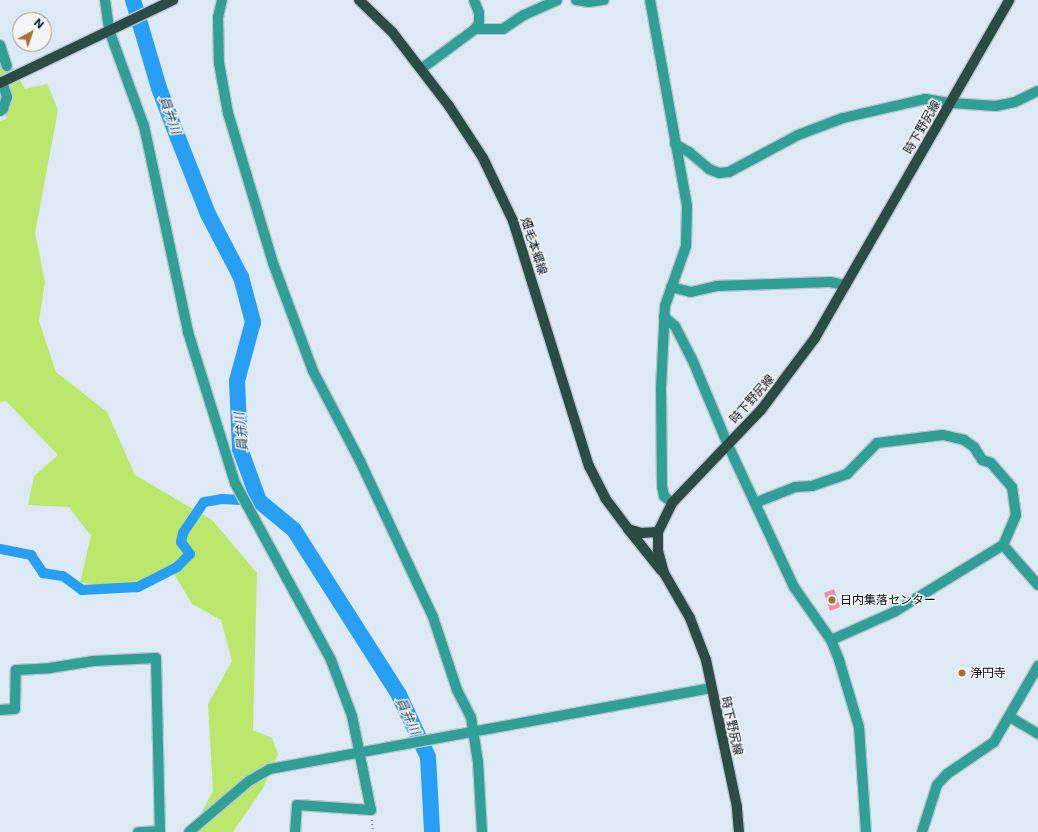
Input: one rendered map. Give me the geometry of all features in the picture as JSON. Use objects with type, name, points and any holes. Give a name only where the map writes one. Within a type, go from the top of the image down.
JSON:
[{"type":"main road","points":[[1,83],[173,0]]},
{"type":"main road","name":"畑毛本郷線","points":[[359,0],[393,33],[449,106],[482,158],[513,221],[589,466],[605,498],[664,573]]},
{"type":"main road","name":"時下野尻線","points":[[739,832],[737,807],[710,688],[706,660],[690,618],[664,573],[658,550],[658,532],[672,503],[728,445],[792,372],[846,285],[1010,0]]},
{"type":"main road","points":[[628,529],[641,534],[658,532]]},
{"type":"street","points":[[105,0],[109,30],[144,126],[188,332],[235,483],[266,544],[298,595],[331,660],[365,753],[371,810],[297,806],[295,832]]},
{"type":"street","points":[[222,0],[218,17],[219,63],[228,113],[273,263],[313,371],[360,461],[433,617],[457,690],[471,717],[469,732],[482,832]]},
{"type":"street","points":[[421,69],[475,29],[479,23],[479,13],[474,0]]},
{"type":"street","points":[[475,29],[503,29],[524,15],[557,0]]},
{"type":"street","points":[[576,0],[589,2],[604,0]]},
{"type":"street","points":[[650,0],[686,206],[686,246],[671,287],[664,317],[661,388],[662,486],[664,496],[672,503]]},
{"type":"street","points":[[0,46],[7,66]]},
{"type":"street","points":[[0,111],[3,109],[7,97],[1,83]]},
{"type":"street","points":[[675,144],[689,152],[709,169],[719,173],[729,172],[798,135],[843,118],[925,99],[951,103],[996,106],[1015,102],[1038,91]]},
{"type":"street","points":[[671,287],[691,292],[716,286],[830,282],[846,285]]},
{"type":"street","points":[[664,317],[675,326],[794,587],[831,640],[859,727],[866,832]]},
{"type":"street","points":[[755,503],[795,487],[812,486],[847,474],[877,443],[943,435],[964,440],[974,447],[982,460],[991,463],[1007,478],[1012,487],[1016,515],[1003,545],[894,612],[831,640]]},
{"type":"street","points":[[1003,545],[1038,585]]},
{"type":"street","points":[[0,710],[15,709],[16,670],[50,668],[93,661],[156,658],[160,831],[138,832]]},
{"type":"street","points":[[922,832],[937,785],[947,774],[994,742],[1010,717],[1038,666]]},
{"type":"street","points":[[189,832],[258,774],[270,769],[365,753],[469,732],[710,688]]},
{"type":"street","points":[[1010,717],[1038,734]]},
{"type":"path","points":[[371,810],[373,832]]},
{"type":"green space","points":[[0,47],[25,89],[47,84],[58,110],[35,233],[45,282],[39,321],[56,372],[107,412],[135,475],[212,520],[257,573],[253,730],[272,738],[278,754],[263,788],[233,832],[191,832],[213,791],[208,704],[232,661],[221,620],[192,604],[173,572],[137,593],[80,582],[91,536],[69,507],[28,505],[34,476],[58,455],[6,401],[0,402],[0,121],[6,119],[8,89],[0,84]]},
{"type":"building","name":"日内集落センター","points":[[834,589],[840,607],[830,611],[824,593]]},
{"type":"waterway","name":"員弁川","points":[[133,0],[159,88],[208,214],[241,277],[253,322],[237,381],[240,449],[259,501],[294,530],[399,695],[428,757],[432,832]]},
{"type":"waterway","points":[[0,549],[31,555],[43,573],[63,576],[82,590],[138,587],[177,567],[190,554],[181,542],[183,533],[204,502],[222,499],[259,501]]},
{"type":"place","name":"日内集落センター","points":[[832,600]]},
{"type":"place","name":"浄円寺","points":[[962,673]]}]
